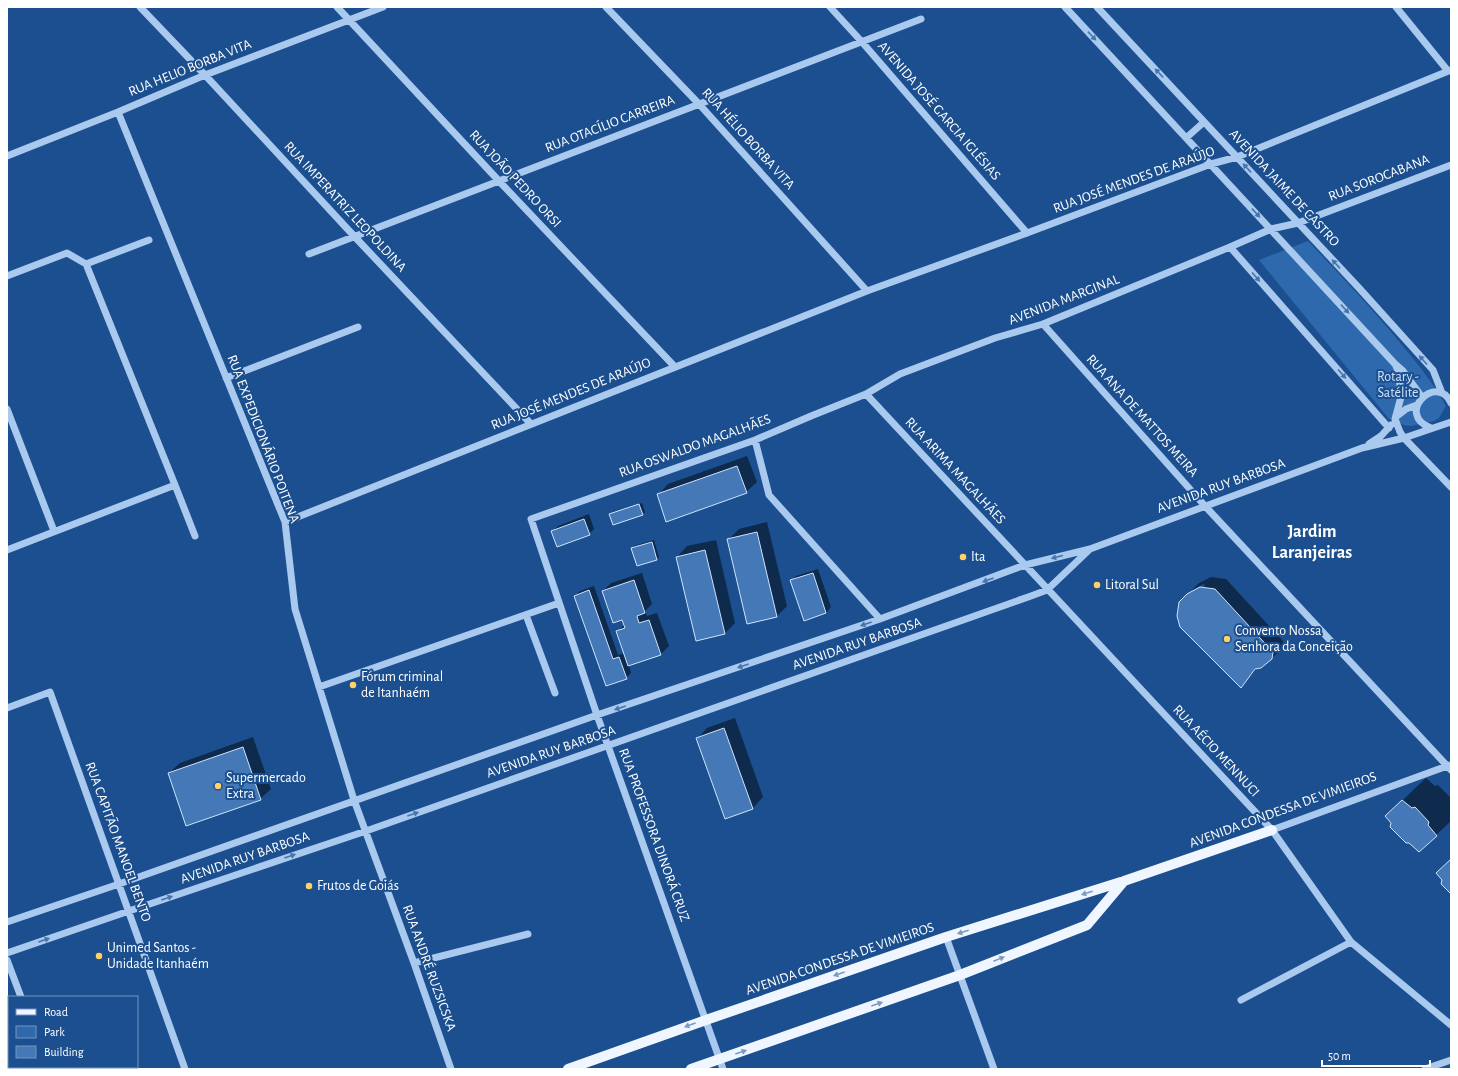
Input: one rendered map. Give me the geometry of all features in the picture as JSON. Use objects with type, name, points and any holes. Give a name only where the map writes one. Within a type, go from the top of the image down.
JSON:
[{"type":"main road","name":"AVENIDA CONDESSA DE VIMIEIROS","points":[[568,1069],[946,938],[1124,881],[1272,830]]},
{"type":"main road","points":[[691,1069],[721,1064],[960,975],[1087,925],[1124,881]]},
{"type":"street","name":"RUA IMPERATRIZ LEOPOLDINA","points":[[140,7],[531,424]]},
{"type":"street","name":"RUA JOÃO PEDRO ORSI","points":[[337,7],[675,367]]},
{"type":"street","name":"RUA HELIO BORBA VITA","points":[[7,156],[118,112],[205,75],[383,7]]},
{"type":"street","name":"RUA HÉLIO BORBA VITA","points":[[606,7],[699,104],[867,291]]},
{"type":"street","name":"AVENIDA JOSÉ GARCIA IGLÉSIAS","points":[[830,7],[1027,233]]},
{"type":"street","points":[[1065,7],[1410,380],[1422,397]]},
{"type":"street","name":"AVENIDA JAIME DE CASTRO","points":[[1097,7],[1433,370],[1442,393]]},
{"type":"street","points":[[1396,7],[1449,70]]},
{"type":"street","name":"RUA OTACÍLIO CARREIRA","points":[[309,254],[921,19]]},
{"type":"street","name":"RUA JOSÉ MENDES DE ARAÚJO","points":[[285,522],[867,291],[1210,164],[1237,157],[1449,70]]},
{"type":"street","name":"RUA EXPEDICIONÁRIO POITENA","points":[[118,112],[285,522],[295,609],[354,800],[366,831]]},
{"type":"street","points":[[1186,138],[1204,122]]},
{"type":"street","name":"RUA SOROCABANA","points":[[1271,229],[1298,223],[1451,165]]},
{"type":"street","name":"AVENIDA MARGINAL","points":[[866,394],[900,374],[995,338],[1043,324],[1271,229]]},
{"type":"street","points":[[86,264],[149,240]]},
{"type":"street","points":[[1230,247],[1389,428]]},
{"type":"street","points":[[7,276],[67,253],[86,264],[195,536]]},
{"type":"street","name":"RUA ANA DE MATTOS MEIRA","points":[[1043,324],[1205,506],[1450,767]]},
{"type":"street","points":[[226,378],[358,327]]},
{"type":"street","points":[[1395,364],[1399,374],[1401,397],[1395,419],[1400,432],[1451,487]]},
{"type":"street","points":[[1431,428],[1425,426],[1418,416],[1417,405],[1422,397],[1432,392],[1442,393],[1450,400]]},
{"type":"street","name":"RUA OSWALDO MAGALHÃES","points":[[531,519],[755,440],[866,394]]},
{"type":"street","name":"RUA ARIMA MAGALHÃES","points":[[866,394],[1024,565]]},
{"type":"street","name":"AVENIDA RUY BARBOSA","points":[[1362,448],[1381,436],[1400,413],[1417,405]]},
{"type":"street","points":[[7,409],[54,531]]},
{"type":"street","name":"AVENIDA RUY BARBOSA","points":[[7,922],[119,884],[597,715],[880,619],[1024,565],[1090,549],[1362,448],[1404,438],[1431,428],[1439,427],[1450,421]]},
{"type":"street","points":[[755,440],[769,495],[880,619]]},
{"type":"street","points":[[7,550],[175,485]]},
{"type":"street","name":"RUA PROFESSORA DINORÁ CRUZ","points":[[531,519],[597,715],[721,1064]]},
{"type":"street","name":"AVENIDA RUY BARBOSA","points":[[7,953],[366,831],[1047,590],[1090,549]]},
{"type":"street","name":"RUA AÉCIO MENNUCI","points":[[1024,565],[1272,830],[1351,942],[1451,1025]]},
{"type":"street","points":[[319,687],[559,603]]},
{"type":"street","points":[[526,615],[555,693]]},
{"type":"street","name":"RUA CAPITÃO MANOEL BENTO","points":[[7,708],[50,692],[185,1069]]},
{"type":"street","name":"AVENIDA CONDESSA DE VIMIEIROS","points":[[1272,830],[1450,767]]},
{"type":"street","name":"RUA ANDRÉ RUZSICSKA","points":[[366,831],[451,1069]]},
{"type":"street","points":[[414,963],[528,934]]},
{"type":"street","points":[[946,938],[994,1069]]},
{"type":"street","points":[[1241,1000],[1351,942]]},
{"type":"street","points":[[7,960],[21,996]]},
{"type":"street","points":[[1425,1069],[1451,1060]]},
{"type":"green space","name":"Rotary - Satélite","points":[[1308,241],[1379,318],[1425,374],[1446,406],[1439,418],[1434,421],[1411,426],[1389,419],[1259,260]]},
{"type":"building","points":[[737,466],[747,493],[666,522],[657,494]]},
{"type":"building","points":[[639,504],[643,515],[613,525],[609,514]]},
{"type":"building","points":[[584,519],[590,535],[557,547],[551,531]]},
{"type":"building","points":[[757,532],[777,617],[747,624],[727,539]]},
{"type":"building","points":[[652,542],[657,560],[637,566],[631,548]]},
{"type":"building","points":[[705,550],[725,634],[696,641],[676,557]]},
{"type":"building","points":[[813,573],[826,613],[804,621],[790,580]]},
{"type":"building","points":[[634,580],[645,613],[637,616],[639,623],[649,620],[661,655],[628,666],[616,631],[625,628],[622,620],[613,623],[602,591]]},
{"type":"building","name":"Convento Nossa Senhora da Conceição","points":[[1200,587],[1215,589],[1273,652],[1272,659],[1261,668],[1255,669],[1241,688],[1180,627],[1177,616],[1179,602],[1187,594]]},
{"type":"building","points":[[589,590],[613,659],[619,657],[627,679],[606,686],[574,596]]},
{"type":"building","points":[[724,728],[753,809],[725,819],[696,738]]},
{"type":"building","points":[[243,747],[261,800],[186,826],[168,773]]},
{"type":"building","points":[[1402,800],[1412,808],[1415,807],[1429,822],[1428,825],[1437,836],[1419,852],[1409,843],[1406,843],[1390,827],[1391,823],[1385,816]]},
{"type":"building","points":[[1451,859],[1451,894],[1441,884],[1442,880],[1436,873]]},
{"type":"place","name":"Ita","points":[[963,557]]},
{"type":"place","name":"Litoral Sul","points":[[1097,585]]},
{"type":"place","name":"Convento Nossa Senhora da Conceição","points":[[1227,639]]},
{"type":"place","name":"Fórum criminal de Itanhaém","points":[[353,685]]},
{"type":"place","name":"Supermercado Extra","points":[[218,786]]},
{"type":"place","name":"Frutos de Goiás","points":[[309,886]]},
{"type":"place","name":"Unimed Santos - Unidade Itanhaém","points":[[99,956]]},
{"type":"district","name":"Jardim Laranjeiras","points":[[1312,542]]}]
